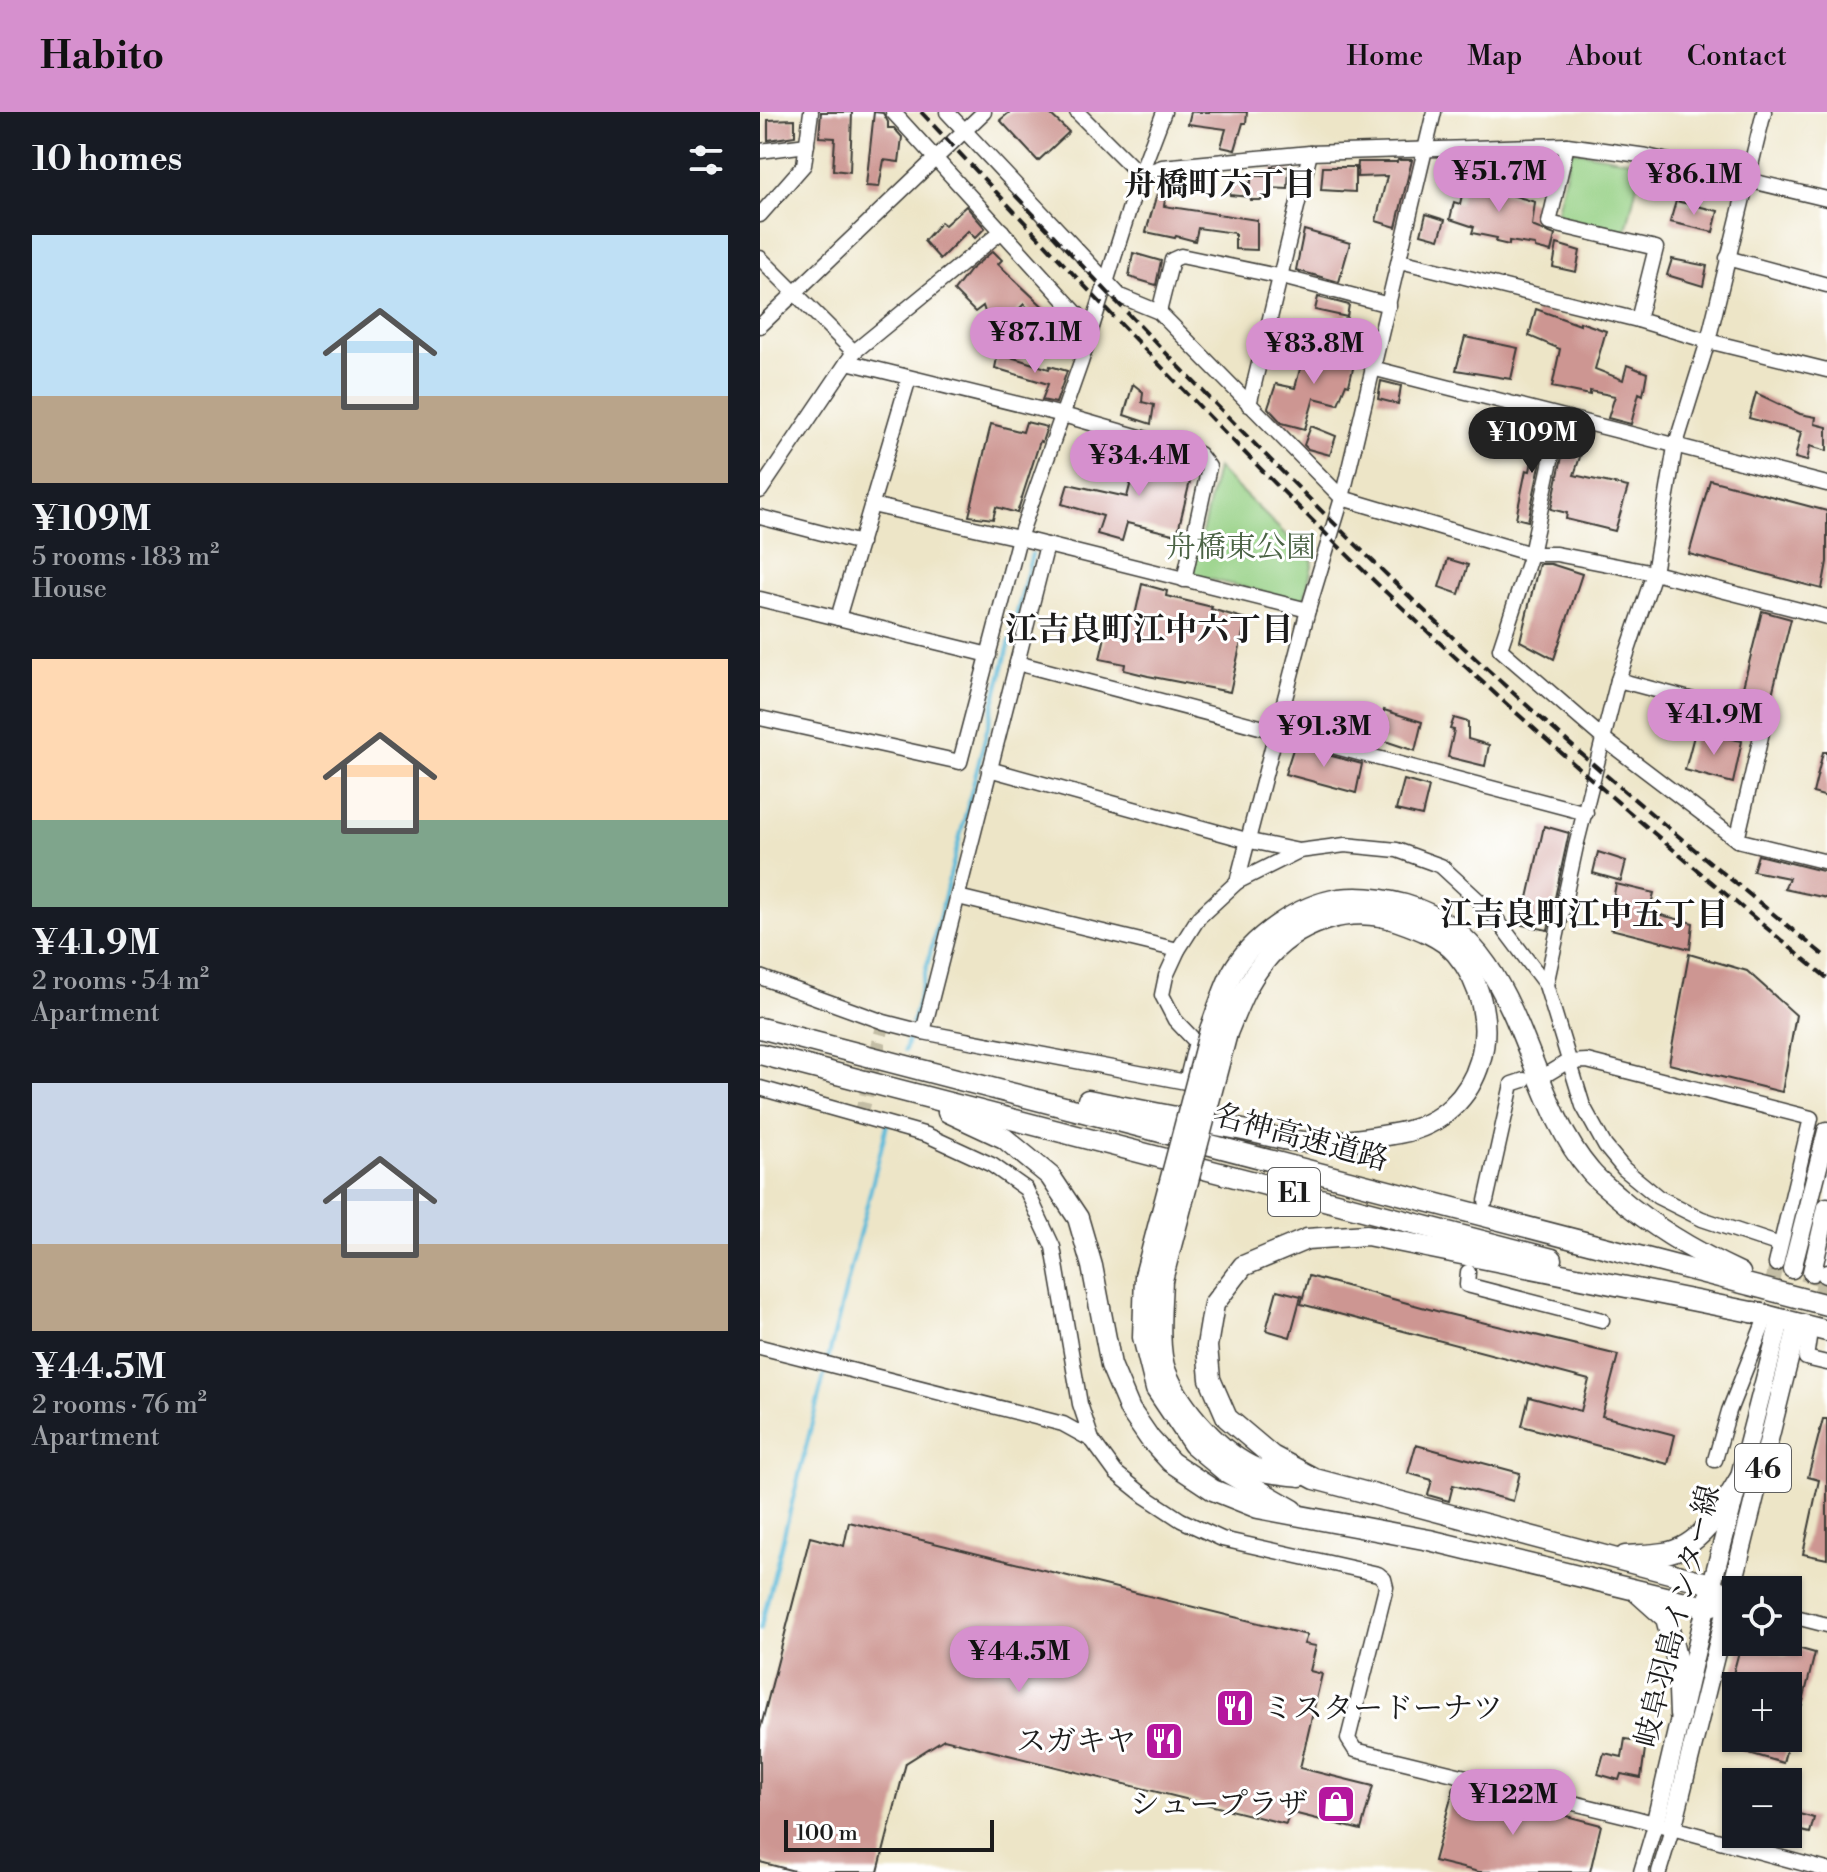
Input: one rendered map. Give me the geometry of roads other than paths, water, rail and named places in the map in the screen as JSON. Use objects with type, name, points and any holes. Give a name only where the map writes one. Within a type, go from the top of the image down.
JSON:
[{"type":"highway","points":[[1300,1514],[1225,1471],[1193,1444],[1156,1389],[1143,1337],[1154,1278],[1233,971],[1266,933],[1298,912],[1330,901],[1355,897],[1382,899],[1429,912],[1470,944],[1496,977],[1522,1033],[1554,1117],[1590,1172],[1648,1223],[1706,1257],[1795,1297]]},
{"type":"highway","points":[[880,1059],[1307,1143],[1401,1133],[1430,1124],[1454,1108],[1468,1091],[1482,1056],[1485,1018],[1472,978],[1456,952],[1439,939],[1388,917],[1355,914],[1299,929],[1264,961],[1218,1031]]},
{"type":"highway","name":"名神高速道路","points":[[760,1028],[1827,1305]]},
{"type":"highway","name":"名神高速道路","points":[[760,1054],[1790,1329]]},
{"type":"highway","points":[[897,1089],[1004,1138],[1050,1176],[1078,1218],[1092,1266],[1111,1365],[1130,1410],[1171,1462],[1225,1495],[1258,1508],[1429,1540],[1706,1607],[1722,1603]]},
{"type":"highway","points":[[1315,1479],[1272,1456],[1227,1418],[1210,1379],[1207,1346],[1214,1304],[1243,1266],[1307,1239],[1367,1235],[1790,1329]]},
{"type":"highway","points":[[1154,1278],[1165,1371],[1189,1411],[1212,1440],[1258,1470],[1315,1479],[1711,1584],[1722,1592]]},
{"type":"highway","points":[[1609,1557],[1667,1553],[1697,1539],[1739,1480]]},
{"type":"highway","points":[[1633,1590],[1666,1618],[1678,1665],[1680,1715]]},
{"type":"main road","points":[[1784,1266],[1820,1131]]},
{"type":"main road","points":[[1821,1274],[1827,1207]]},
{"type":"main road","name":"岐阜羽島インター線","points":[[1664,1827],[1680,1715],[1711,1584],[1739,1480],[1790,1329]]},
{"type":"main road","name":"岐阜羽島インター線","points":[[1738,1576],[1790,1329]]},
{"type":"main road","name":"岐阜羽島インター線","points":[[1664,1827],[1722,1637]]},
{"type":"street","points":[[760,215],[804,165],[811,112]]},
{"type":"street","points":[[893,112],[1091,329]]},
{"type":"street","points":[[947,112],[1120,296],[1159,312],[1342,498],[1531,554],[1556,554],[1654,573],[1827,617]]},
{"type":"street","points":[[760,326],[984,112]]},
{"type":"street","points":[[1077,112],[1140,175]]},
{"type":"street","points":[[760,718],[960,762],[1019,538],[1063,415],[1140,175],[1164,112]]},
{"type":"street","points":[[1237,882],[1308,610],[1342,498],[1434,112]]},
{"type":"street","points":[[1546,985],[1576,846],[1618,680],[1654,573],[1675,447],[1708,341],[1764,112]]},
{"type":"street","points":[[760,151],[807,145]]},
{"type":"street","points":[[1140,175],[1162,167],[1310,153],[1567,145],[1647,156],[1827,199]]},
{"type":"street","points":[[1567,145],[1549,223],[1656,248],[1638,320]]},
{"type":"street","points":[[1249,405],[1310,153]]},
{"type":"street","points":[[760,491],[850,357],[1002,231]]},
{"type":"street","points":[[1159,312],[1172,260],[1181,256],[1282,277],[1389,305]]},
{"type":"street","points":[[760,258],[796,291],[850,357],[909,378],[1063,415],[1199,454],[1209,467],[1184,580]]},
{"type":"street","points":[[1727,258],[1827,285]]},
{"type":"street","points":[[1400,261],[1827,370]]},
{"type":"street","points":[[1372,368],[1827,484]]},
{"type":"street","points":[[838,618],[909,378]]},
{"type":"street","points":[[1560,418],[1531,554],[1500,649],[1604,739],[1737,840],[1827,862]]},
{"type":"street","points":[[872,505],[1308,610]]},
{"type":"street","points":[[760,517],[861,543]]},
{"type":"street","points":[[921,1032],[1047,545]]},
{"type":"street","points":[[760,599],[1016,659],[1586,813]]},
{"type":"street","points":[[1618,680],[1765,719],[1737,840]]},
{"type":"street","points":[[989,769],[1250,841],[1299,851],[1345,845],[1397,850],[1441,866],[1491,912],[1546,985],[1567,1062],[1583,1106],[1605,1146],[1624,1169],[1658,1197],[1702,1219],[1780,1245]]},
{"type":"street","points":[[760,977],[921,1032],[1186,1082],[1196,1042],[1175,1020],[1162,995],[1166,976],[1178,950],[1199,917],[1237,882],[1299,851]]},
{"type":"street","points":[[958,897],[1178,950]]},
{"type":"street","points":[[1547,1074],[1567,1062],[1587,1061],[1811,1118],[1820,1131],[1780,1245],[1784,1266]]},
{"type":"street","points":[[1486,1201],[1512,1084],[1524,1080]]},
{"type":"street","points":[[760,1088],[927,1135],[979,1159],[1026,1189],[1053,1247],[1080,1404],[1092,1440],[1116,1473],[1181,1520],[1222,1539],[1378,1574],[1384,1579],[1386,1587],[1348,1739],[1355,1750],[1827,1870]]},
{"type":"street","points":[[1468,1272],[1467,1285],[1602,1320]]},
{"type":"street","points":[[1715,1460],[1729,1411],[1790,1329],[1806,1358],[1827,1363]]},
{"type":"street","points":[[760,1347],[1063,1424],[1092,1440]]},
{"type":"street","points":[[1802,1619],[1827,1625]]},
{"type":"street","points":[[1641,1872],[1664,1827]]},
{"type":"street","points":[[1659,1872],[1664,1827]]},
{"type":"waterway","points":[[912,1024],[1032,554]]},
{"type":"waterway","points":[[905,1050],[910,1033]]},
{"type":"waterway","points":[[760,1630],[890,1113]]},
{"type":"tunnel","points":[[861,1116],[884,1022]]},
{"type":"tunnel","points":[[1764,1322],[1776,1264]]},
{"type":"tunnel","points":[[1778,1329],[1792,1269]]},
{"type":"tunnel","points":[[1795,1335],[1812,1272]]},
{"type":"tunnel","points":[[1810,1334],[1825,1276]]},
{"type":"railway","points":[[921,112],[1217,424],[1379,585],[1567,758],[1827,978]]},
{"type":"railway","points":[[1015,195],[1272,462],[1472,655],[1682,840],[1827,958]]},
{"type":"place","name":"ミスタードーナツ","points":[[1235,1708]]},
{"type":"place","name":"スガキヤ","points":[[1164,1741]]},
{"type":"place","name":"シュープラザ","points":[[1336,1804]]},
{"type":"district","name":"舟橋町六丁目","points":[[1220,184]]},
{"type":"district","name":"江吉良町江中六丁目","points":[[1149,629]]},
{"type":"district","name":"江吉良町江中五丁目","points":[[1584,914]]},
{"type":"park label","name":"舟橋東公園","points":[[1241,547]]}]
